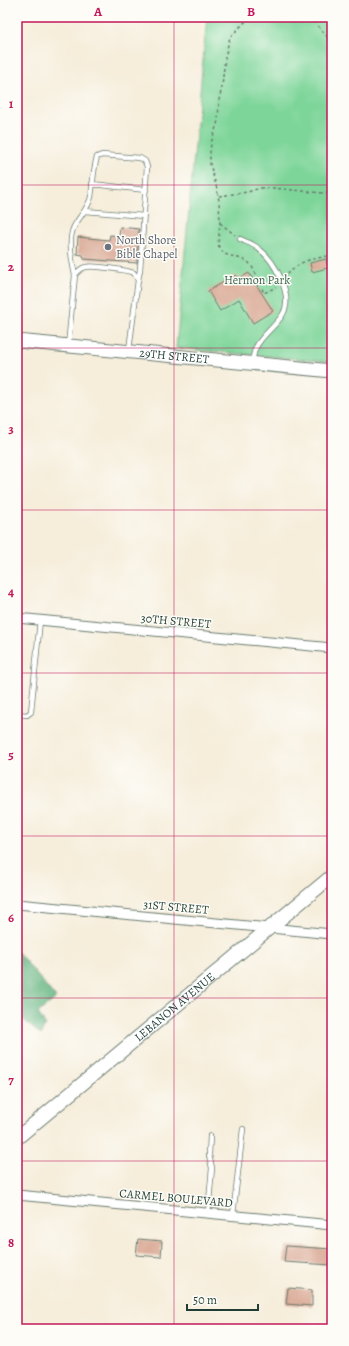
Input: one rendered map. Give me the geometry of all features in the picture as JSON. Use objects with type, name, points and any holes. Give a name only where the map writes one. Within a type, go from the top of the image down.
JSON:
[{"type":"street","name":"29TH STREET","points":[[17,342],[332,371]]},
{"type":"street","name":"30TH STREET","points":[[17,618],[332,648]]},
{"type":"street","name":"LEBANON AVENUE","points":[[17,1138],[332,876]]},
{"type":"street","name":"31ST STREET","points":[[17,904],[332,934]]},
{"type":"street","name":"CARMEL BOULEVARD","points":[[17,1195],[332,1225]]},
{"type":"lane","points":[[68,346],[75,275],[71,261],[73,230],[85,211],[91,197],[94,167],[97,158],[102,155],[140,158],[145,160],[147,167],[146,190],[140,270],[128,352]]},
{"type":"lane","points":[[92,184],[146,190]]},
{"type":"lane","points":[[85,211],[144,216]]},
{"type":"lane","points":[[240,239],[258,248],[270,259],[287,297],[283,314],[256,348],[252,363]]},
{"type":"lane","points":[[75,275],[80,269],[87,266],[127,271],[134,273],[138,280]]},
{"type":"lane","points":[[17,714],[27,715],[31,712],[40,620]]},
{"type":"lane","points":[[233,1215],[244,1129]]},
{"type":"lane","points":[[208,1213],[212,1168],[209,1156],[210,1136]]},
{"type":"path","points":[[250,17],[239,26],[230,37],[226,52],[219,100],[218,121],[211,143],[210,164],[218,196],[220,223],[218,245],[224,254],[249,263],[261,284],[264,293],[301,264],[309,260],[332,255]]},
{"type":"path","points":[[310,17],[332,42]]},
{"type":"path","points":[[218,196],[267,188],[332,194]]},
{"type":"path","points":[[220,223],[240,239]]},
{"type":"green space","name":"Hermon Park","points":[[207,17],[332,17],[332,362],[176,348]]},
{"type":"green space","points":[[17,951],[56,998],[38,1013],[45,1024],[41,1035],[17,1014]]},
{"type":"building","name":"North Shore Bible Chapel","points":[[120,227],[139,229],[137,263],[84,259],[83,255],[77,254],[78,237],[109,240],[110,235],[119,236]]},
{"type":"building","points":[[326,259],[328,268],[312,272],[310,263]]},
{"type":"building","points":[[249,273],[273,311],[253,323],[239,299],[220,311],[208,291],[236,275],[238,279]]},
{"type":"building","points":[[138,1239],[162,1241],[161,1257],[136,1255]]},
{"type":"building","points":[[286,1246],[332,1249],[332,1265],[284,1262]]},
{"type":"building","points":[[288,1288],[312,1290],[312,1306],[286,1304]]},
{"type":"place","name":"North Shore Bible Chapel","points":[[108,247]]}]
